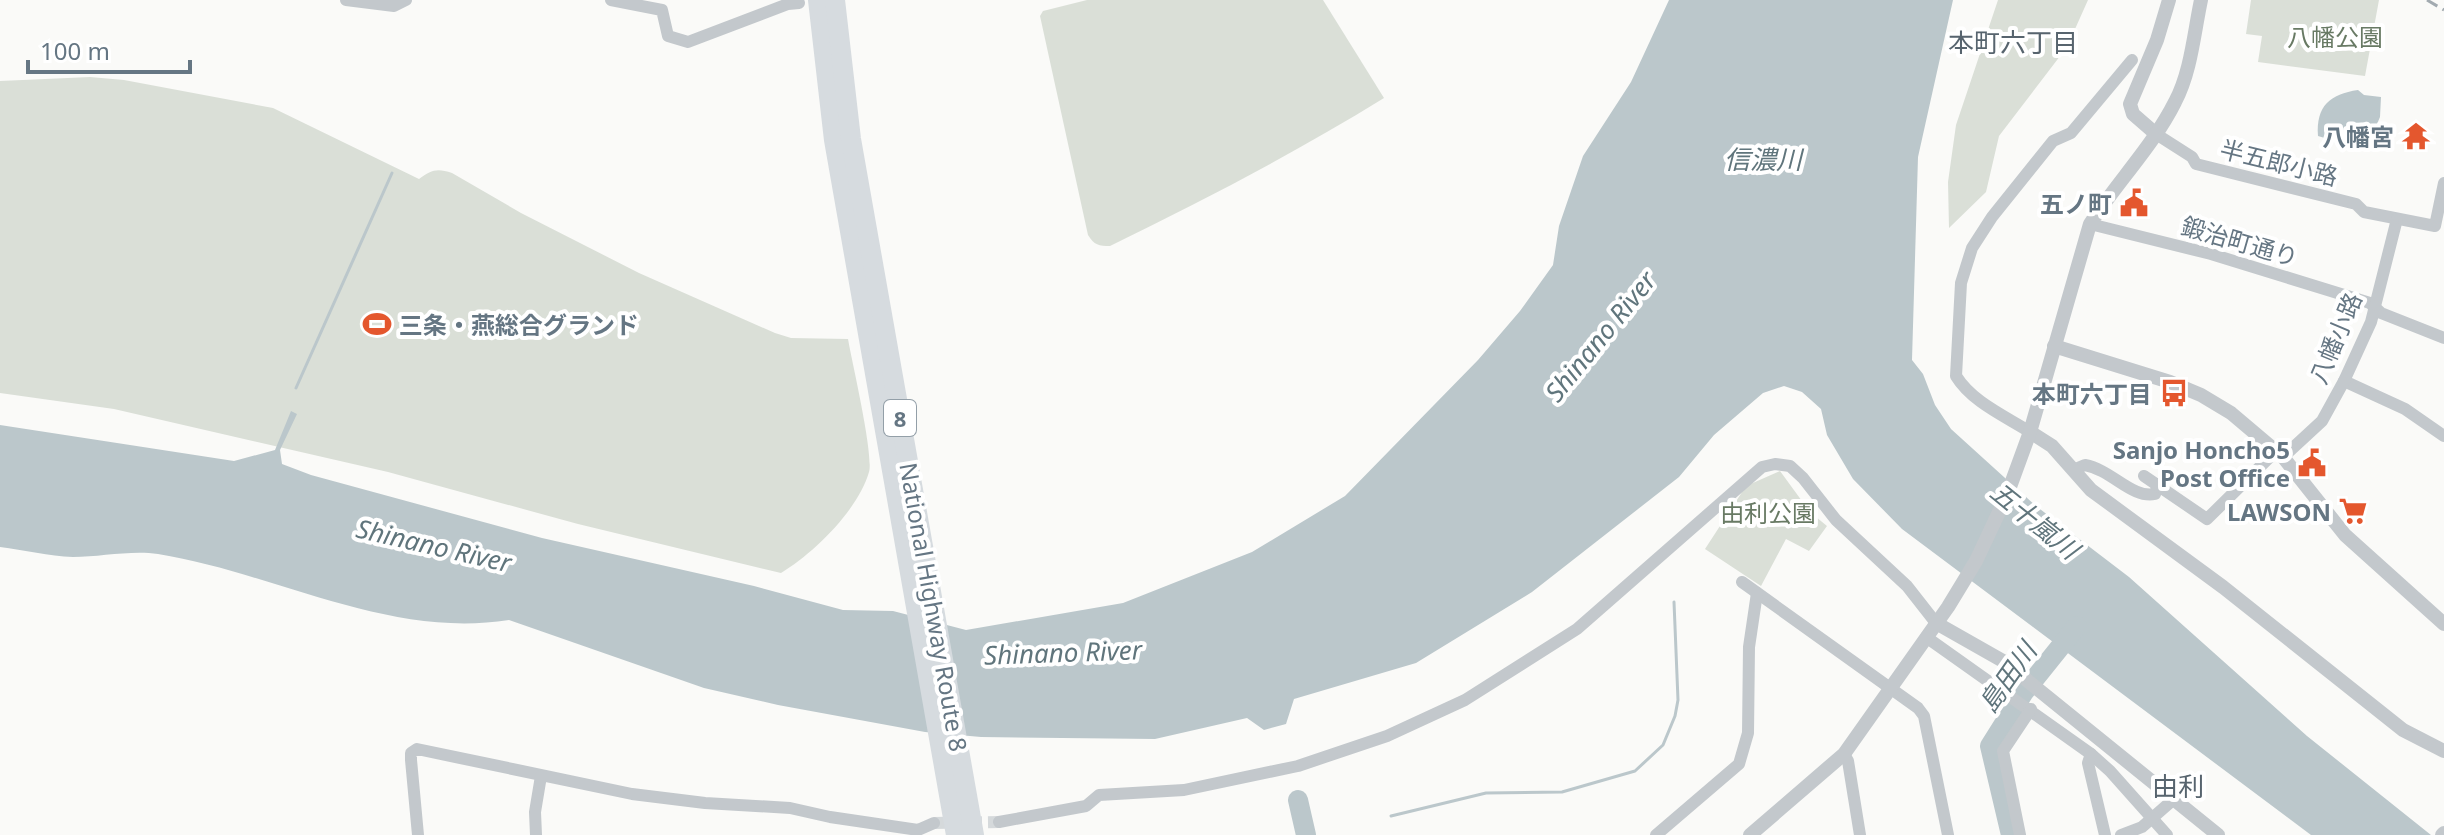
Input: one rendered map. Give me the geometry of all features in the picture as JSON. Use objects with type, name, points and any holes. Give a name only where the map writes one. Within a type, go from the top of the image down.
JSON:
[{"type":"highway","name":"National Highway Route 8","points":[[835,0],[831,51],[844,194],[958,787],[974,835]]},
{"type":"highway","name":"National Highway Route 8","points":[[795,2],[831,51]]},
{"type":"highway","name":"National Highway Route 8","points":[[956,835],[958,787]]},
{"type":"street","points":[[346,0],[394,6],[406,0]]},
{"type":"street","points":[[611,0],[662,10],[668,36],[688,42],[795,2]]},
{"type":"street","points":[[2156,134],[2133,114],[2130,104],[2157,40],[2169,0]]},
{"type":"street","points":[[1750,835],[1844,754],[1948,607],[1993,529],[2027,439],[2090,224],[2156,134],[2176,100],[2201,0]]},
{"type":"street","points":[[2132,60],[2071,133],[2053,141],[2032,166],[1992,217],[1965,264],[1959,297],[1956,376],[1961,384],[2027,439],[2052,446],[2091,490],[2223,587],[2403,730],[2444,751]]},
{"type":"street","name":"半五郎小路","points":[[2156,134],[2192,157],[2196,164],[2356,204],[2364,212],[2435,226],[2441,217]]},
{"type":"street","points":[[2441,217],[2444,183]]},
{"type":"street","name":"八幡小路","points":[[2158,484],[2207,519],[2322,421],[2371,322],[2397,219]]},
{"type":"street","name":"鍛治町通り","points":[[2090,224],[2211,254],[2370,303],[2381,313],[2444,338]]},
{"type":"street","points":[[2054,346],[2170,382],[2201,395],[2231,413],[2280,454],[2345,535],[2444,624]]},
{"type":"street","points":[[2344,381],[2405,409],[2444,436]]},
{"type":"street","points":[[999,822],[1086,806],[1099,795],[1184,790],[1298,766],[1387,736],[1465,700],[1577,629],[1762,467],[1775,464],[1790,466],[1803,478],[1836,520],[1907,586],[1936,623],[2003,661],[2218,835]]},
{"type":"street","points":[[2073,470],[2085,465],[2104,470],[2140,495],[2155,494],[2158,484],[2144,476]]},
{"type":"street","points":[[1742,582],[1918,708],[1924,716],[1948,835]]},
{"type":"street","points":[[1656,835],[1739,764],[1748,733],[1749,647],[1757,593]]},
{"type":"street","points":[[1926,637],[2091,754],[2167,835]]},
{"type":"street","points":[[2020,835],[2003,751],[2031,709]]},
{"type":"street","points":[[418,835],[411,760],[411,753],[417,749],[632,794],[705,803],[790,808],[870,829],[918,830],[934,823]]},
{"type":"street","points":[[1844,754],[1848,761],[1860,835]]},
{"type":"street","points":[[2091,754],[2088,763],[2105,835]]},
{"type":"street","points":[[536,835],[535,812],[541,776]]},
{"type":"street","points":[[2121,835],[2154,819],[2174,799]]},
{"type":"green space","points":[[1087,0],[1323,0],[1384,98],[1215,193],[1110,246],[1100,245],[1088,235],[1040,16],[1043,11]]},
{"type":"green space","points":[[1998,0],[2088,0],[2067,47],[1999,136],[1986,192],[1949,228],[1948,182],[1956,125]]},
{"type":"green space","name":"八幡公園","points":[[2251,0],[2379,0],[2365,76],[2258,62],[2262,36],[2246,34]]},
{"type":"green space","name":"三条・燕総合グランド","points":[[90,77],[124,80],[273,108],[419,179],[434,171],[452,173],[521,213],[639,273],[775,333],[791,338],[848,339],[870,462],[869,472],[855,501],[820,542],[781,573],[578,524],[388,472],[114,409],[0,393],[0,81]]},
{"type":"green space","name":"由利公園","points":[[1780,471],[1810,512],[1827,526],[1809,551],[1786,539],[1761,586],[1705,549],[1746,486]]},
{"type":"water","name":"信濃川","points":[[1669,0],[1953,0],[1918,157],[1912,360],[1923,374],[1935,405],[1951,429],[2036,506],[2129,577],[2307,736],[2431,835],[2311,835],[1902,529],[1853,479],[1827,435],[1821,409],[1802,392],[1784,386],[1763,393],[1714,435],[1679,477],[1532,592],[1416,663],[1294,699],[1286,724],[1264,730],[1247,718],[1155,739],[981,737],[925,732],[704,688],[509,620],[464,623],[419,620],[375,612],[202,563],[158,554],[73,557],[0,547],[0,425],[234,461],[275,450],[291,411],[297,414],[280,450],[282,464],[311,475],[542,538],[754,586],[843,610],[893,611],[966,630],[1123,603],[1252,552],[1345,496],[1478,360],[1520,311],[1553,265],[1559,226],[1583,156],[1631,82]]},
{"type":"water","points":[[2358,90],[2364,95],[2381,97],[2380,117],[2369,143],[2348,145],[2318,136],[2319,117],[2327,103]]},
{"type":"waterway","points":[[296,388],[392,173]]},
{"type":"waterway","points":[[1391,816],[1486,793],[1562,792],[1635,771],[1663,745],[1675,716],[1678,700],[1674,602]]},
{"type":"waterway","name":"島田川","points":[[2011,835],[1990,746],[2024,692],[2077,626]]},
{"type":"waterway","points":[[1298,800],[1306,835]]},
{"type":"tunnel","points":[[934,823],[999,822]]},
{"type":"railway","points":[[2427,0],[2444,10]]},
{"type":"place","name":"八幡宮","points":[[2416,136]]},
{"type":"place","name":"五ノ町","points":[[2134,203]]},
{"type":"place","name":"三条・燕総合グランド","points":[[377,324]]},
{"type":"place","name":"本町六丁目","points":[[2174,393]]},
{"type":"place","name":"Sanjo Honcho5 Post Office","points":[[2312,463]]},
{"type":"place","name":"LAWSON","points":[[2353,511]]},
{"type":"district","name":"本町六丁目","points":[[2013,42]]},
{"type":"district","name":"由利","points":[[2178,786]]},
{"type":"water label","name":"Shinano River","points":[[1600,336]]},
{"type":"water label","name":"五十嵐川","points":[[2035,520]]},
{"type":"water label","name":"Shinano River","points":[[434,545]]},
{"type":"water label","name":"Shinano River","points":[[1063,652]]}]
